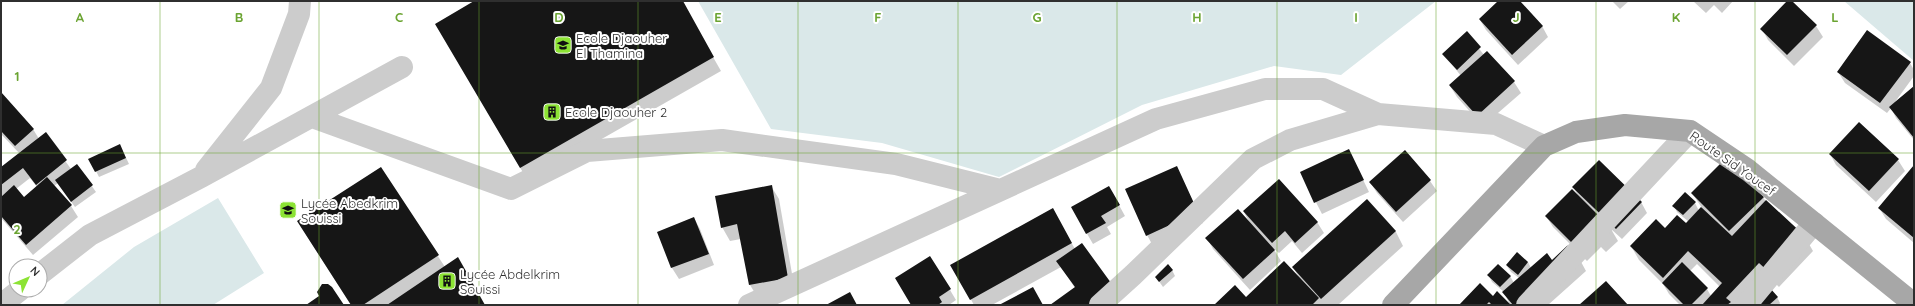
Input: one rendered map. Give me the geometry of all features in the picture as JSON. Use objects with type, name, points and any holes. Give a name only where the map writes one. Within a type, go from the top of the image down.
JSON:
[{"type":"main road","name":"Route Sid Youcef","points":[[1393,305],[1544,146],[1576,132],[1626,125],[1690,131],[1748,170],[1914,304]]},
{"type":"street","points":[[201,177],[271,88],[298,14],[300,1]]},
{"type":"street","points":[[48,268],[90,235],[201,177],[402,67]]},
{"type":"street","points":[[750,305],[1156,119],[1265,89],[1323,89],[1378,114],[1496,124],[1544,146]]},
{"type":"street","points":[[1100,305],[1254,159],[1290,140],[1378,114]]},
{"type":"street","points":[[312,117],[511,189],[587,151],[722,140],[896,164],[1000,190]]},
{"type":"street","points":[[1527,305],[1690,131]]},
{"type":"street","points":[[1746,305],[1814,223]]},
{"type":"street","points":[[1,305],[10,298]]},
{"type":"shaded area","points":[[698,1],[1436,1],[1341,75],[1274,66],[1142,105],[999,177],[882,143],[771,129]]},
{"type":"shaded area","points":[[1844,1],[1914,1],[1914,61]]},
{"type":"shaded area","points":[[218,198],[264,273],[213,305],[62,305],[134,247]]},
{"type":"building","name":"Ecole Djaouher 2","points":[[474,1],[683,1],[714,57],[520,168],[435,24]]},
{"type":"building","points":[[1498,1],[1520,1],[1543,26],[1512,55],[1479,19]]},
{"type":"building","points":[[1787,1],[1792,1],[1817,25],[1787,55],[1760,29]]},
{"type":"building","points":[[1867,30],[1911,62],[1880,103],[1837,72]]},
{"type":"building","points":[[1467,31],[1481,47],[1457,70],[1442,54]]},
{"type":"building","points":[[1487,51],[1515,81],[1477,116],[1449,85]]},
{"type":"building","points":[[1914,86],[1914,138],[1889,107]]},
{"type":"building","points":[[1,92],[34,129],[15,146],[1,131]]},
{"type":"building","points":[[1859,122],[1899,159],[1869,191],[1829,154]]},
{"type":"building","points":[[46,132],[67,160],[36,185],[23,168],[1,185],[1,167]]},
{"type":"building","points":[[120,144],[126,158],[95,172],[88,159]]},
{"type":"building","points":[[1349,149],[1364,180],[1314,203],[1300,172]]},
{"type":"building","points":[[1405,150],[1431,180],[1396,212],[1369,182]]},
{"type":"building","points":[[1725,159],[1764,197],[1729,231],[1691,193]]},
{"type":"building","points":[[1599,160],[1642,202],[1616,229],[1572,187]]},
{"type":"building","points":[[77,164],[93,185],[71,202],[55,180]]},
{"type":"building","points":[[1914,165],[1914,238],[1878,208]]},
{"type":"building","points":[[1177,166],[1198,212],[1146,236],[1125,189]]},
{"type":"building","points":[[381,167],[439,255],[363,305],[351,305],[297,221]]},
{"type":"building","points":[[47,177],[72,205],[26,245],[1,216],[1,197],[14,185],[24,197]]},
{"type":"building","points":[[1279,179],[1318,222],[1295,243],[1285,231],[1272,243],[1243,211]]},
{"type":"building","points":[[772,185],[788,278],[749,285],[737,224],[721,228],[715,196]]},
{"type":"building","points":[[1109,186],[1120,205],[1101,216],[1106,223],[1086,234],[1071,207]]},
{"type":"building","points":[[1572,189],[1612,229],[1580,251],[1545,216]]},
{"type":"building","points":[[1685,192],[1696,202],[1683,215],[1672,206]]},
{"type":"building","points":[[1367,199],[1396,231],[1321,299],[1292,267]]},
{"type":"building","points":[[1766,200],[1806,237],[1771,274],[1759,263],[1726,298],[1731,302],[1727,305],[1702,305],[1722,283],[1688,251],[1663,278],[1630,246],[1656,219],[1665,228],[1677,215],[1686,223],[1701,207],[1732,236]]},
{"type":"building","points":[[1053,208],[1072,243],[970,300],[950,265]]},
{"type":"building","points":[[1238,209],[1275,250],[1243,279],[1205,238]]},
{"type":"building","points":[[694,217],[709,254],[671,268],[657,232]]},
{"type":"building","points":[[1082,243],[1114,287],[1089,305],[1050,305],[1075,287],[1056,261]]},
{"type":"building","points":[[1568,245],[1530,305],[1513,305],[1502,292],[1547,253],[1552,260]]},
{"type":"building","points":[[1517,252],[1528,262],[1518,275],[1506,265]]},
{"type":"building","points":[[930,256],[951,289],[939,297],[942,302],[938,305],[911,305],[895,278]]},
{"type":"building","name":"Lycée Abdelkrim Souissi","points":[[458,257],[485,305],[387,305]]},
{"type":"building","points":[[1284,261],[1319,298],[1312,305],[1214,305],[1235,285],[1246,297]]},
{"type":"building","points":[[1682,262],[1708,288],[1691,305],[1684,305],[1662,283]]},
{"type":"building","points":[[1168,264],[1173,270],[1159,282],[1155,277]]},
{"type":"building","points":[[1498,264],[1511,276],[1500,287],[1487,275]]},
{"type":"building","points":[[1606,281],[1628,305],[1579,305]]},
{"type":"building","points":[[1480,283],[1493,296],[1497,291],[1511,305],[1492,305],[1489,302],[1486,305],[1459,305]]},
{"type":"building","points":[[322,284],[328,284],[332,287],[344,305],[306,305],[319,296],[317,292]]},
{"type":"building","points":[[1033,287],[1043,305],[999,305]]},
{"type":"building","points":[[1770,288],[1778,297],[1769,305],[1752,305]]},
{"type":"building","points":[[850,292],[857,305],[826,305]]},
{"type":"place","name":"Ecole Djaouher El Thamina","points":[[563,45]]},
{"type":"place","name":"Ecole Djaouher 2","points":[[552,112]]},
{"type":"place","name":"Lycée Abedkrim Souissi","points":[[288,210]]},
{"type":"place","name":"Lycée Abdelkrim Souissi","points":[[447,281]]}]
